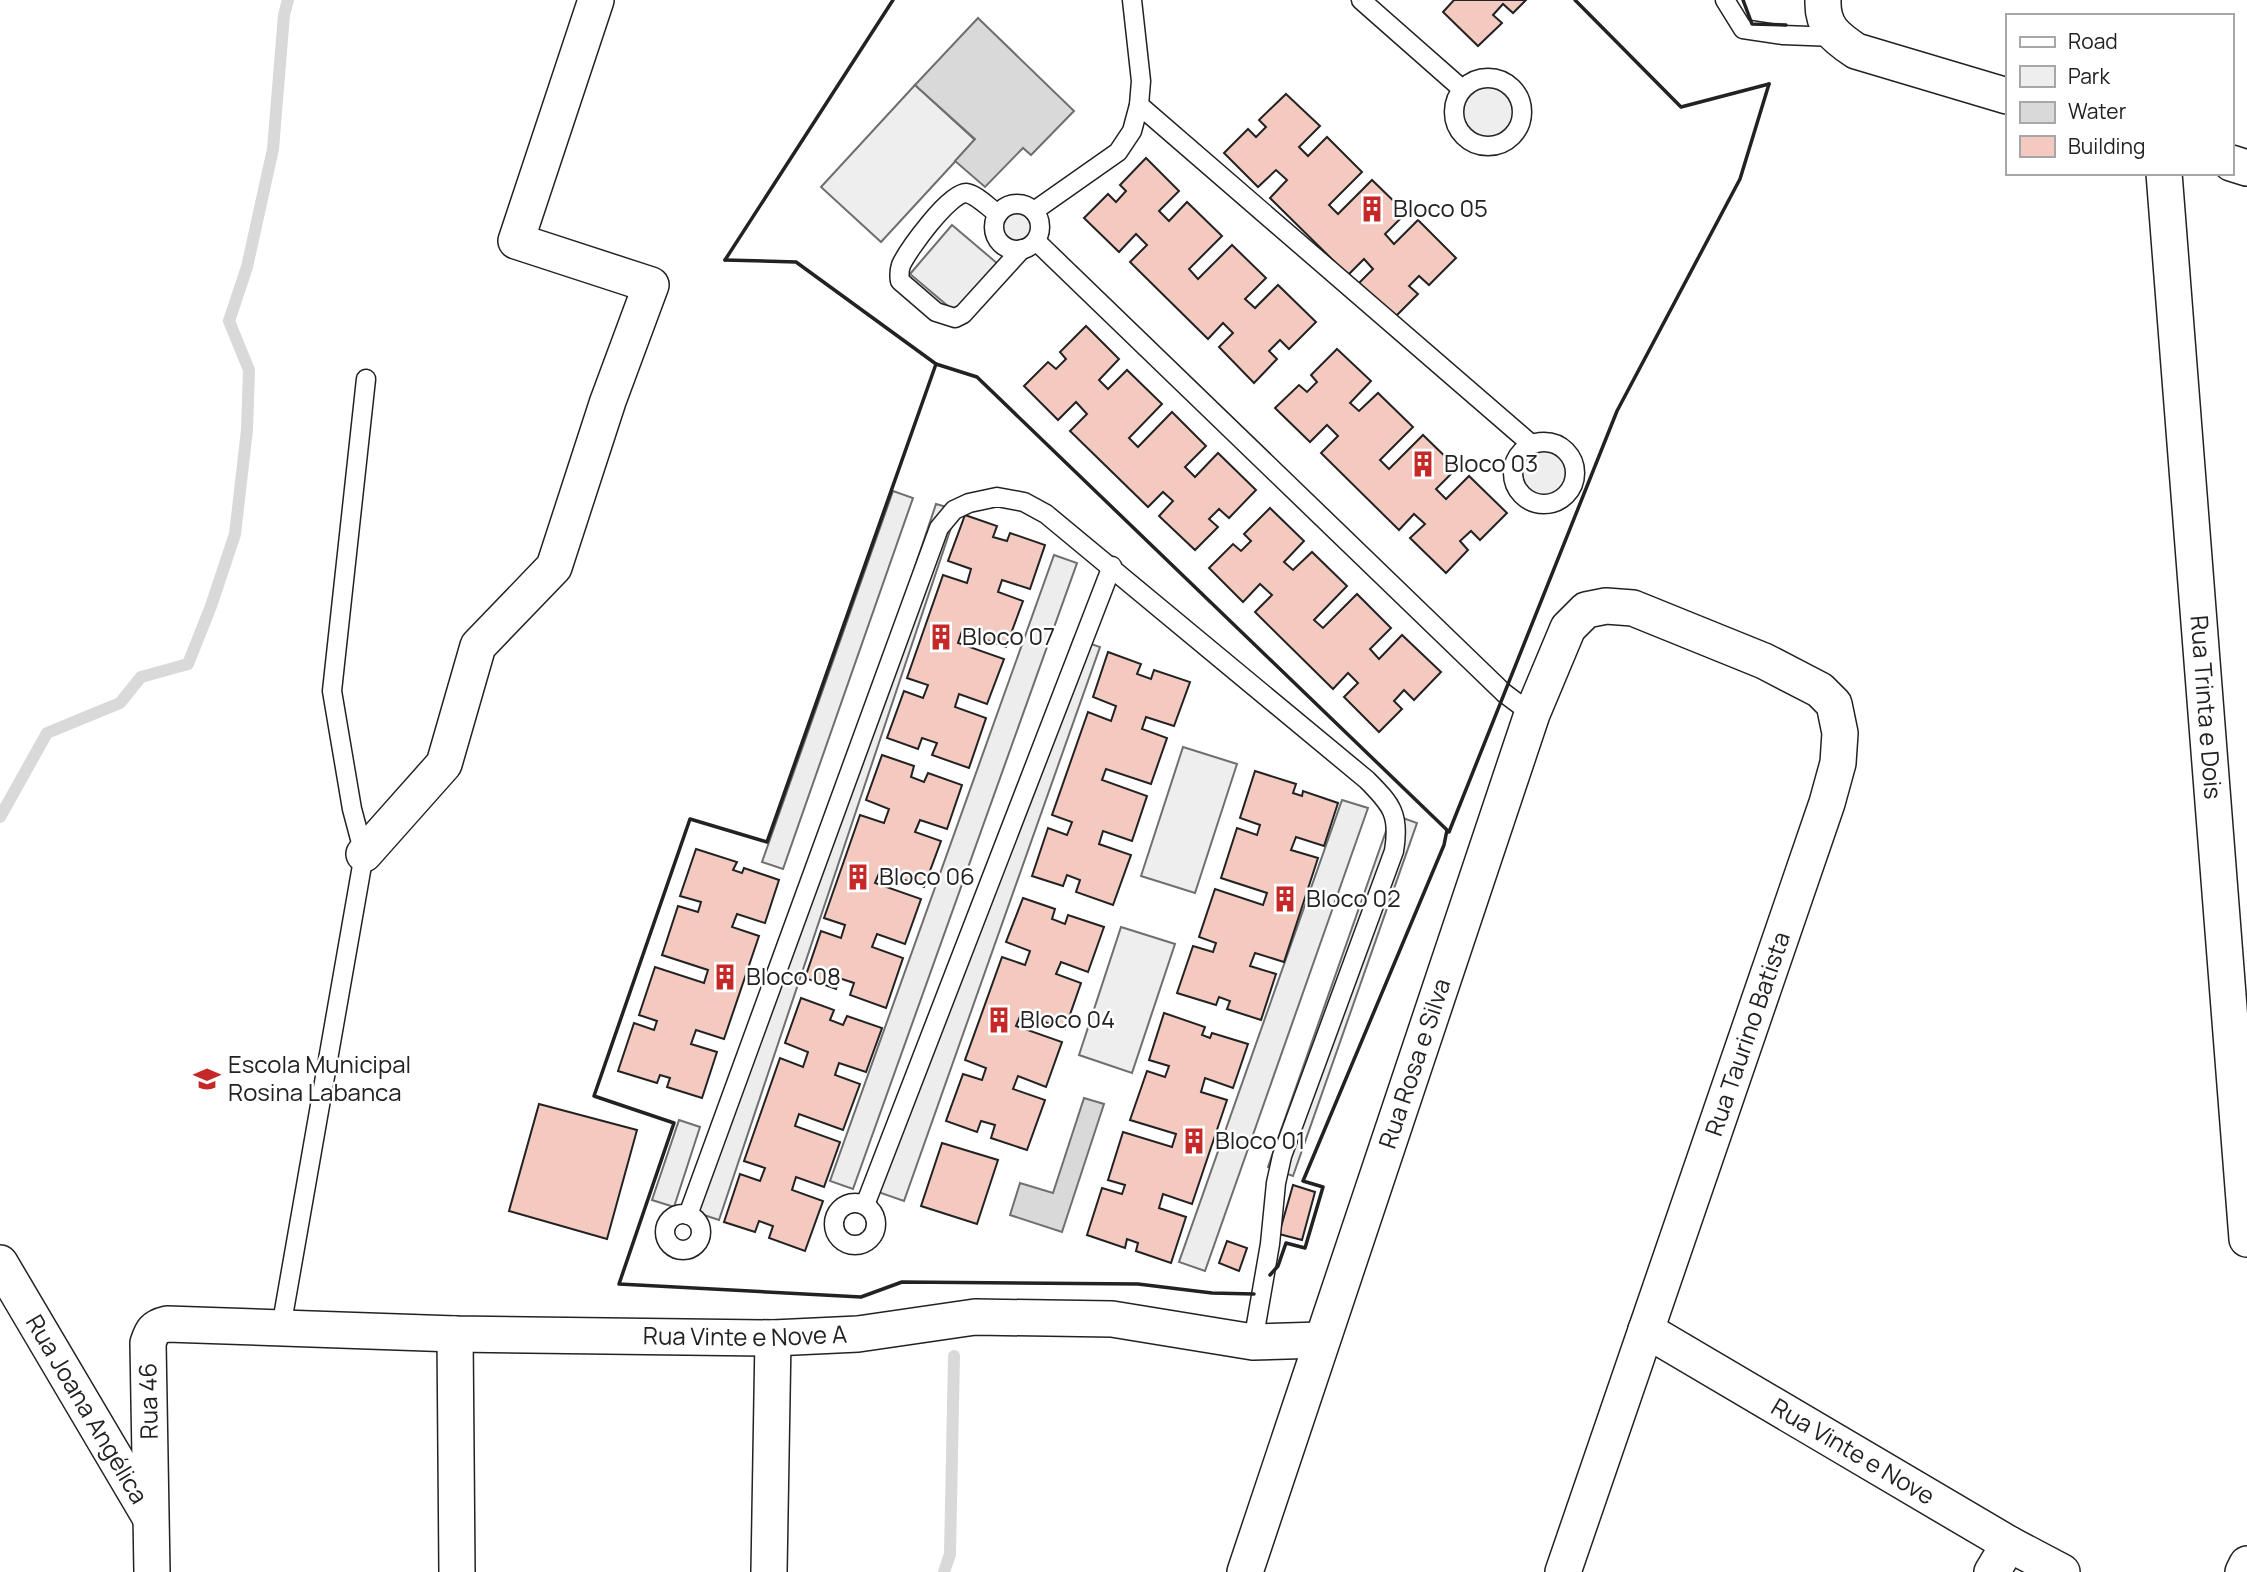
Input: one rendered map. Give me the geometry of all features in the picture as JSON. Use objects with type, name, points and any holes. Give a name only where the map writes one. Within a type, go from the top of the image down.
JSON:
[{"type":"street","points":[[364,853],[444,764],[478,646],[554,567],[608,401],[651,285],[516,241],[596,0]]},
{"type":"street","points":[[1823,0],[1825,20],[1835,37],[1856,51],[2006,96]]},
{"type":"street","name":"Rua Trinta e Dois","points":[[2164,175],[2247,1240]]},
{"type":"street","name":"Rua Rosa e Silva","points":[[1245,1572],[1532,714],[1568,628],[1586,610],[1606,606],[1633,608]]},
{"type":"street","name":"Rua Taurino Batista","points":[[1563,1572],[1827,803],[1838,762],[1840,733],[1834,704],[1820,690],[1764,662],[1633,608]]},
{"type":"street","name":"Rua Joana Angélica","points":[[0,1263],[151,1520]]},
{"type":"street","name":"Rua Vinte e Nove A","points":[[166,1324],[455,1334],[773,1338],[858,1334],[975,1317],[1112,1319],[1253,1342],[1321,1340]]},
{"type":"street","name":"Rua 46","points":[[152,1572],[148,1343],[152,1331],[157,1326],[166,1324]]},
{"type":"street","name":"Rua Vinte e Nove","points":[[1646,1330],[2000,1558],[2062,1572]]},
{"type":"street","points":[[455,1334],[457,1572]]},
{"type":"street","points":[[769,1572],[773,1338]]},
{"type":"street","points":[[2243,1572],[2247,1564]]},
{"type":"lane","points":[[1034,211],[1118,152],[1132,131],[1139,105],[1141,81],[1132,0]]},
{"type":"lane","points":[[1361,0],[1462,89]]},
{"type":"lane","points":[[1725,0],[1743,29],[1783,35],[1835,37]]},
{"type":"lane","points":[[1139,105],[1531,444]]},
{"type":"lane","points":[[998,214],[971,194],[956,195],[908,254],[898,274],[900,281],[936,312],[955,318],[964,314],[1029,245],[1040,225],[1034,211],[1021,204],[1006,206],[994,223],[996,237],[1007,247],[1029,245],[1504,694],[1532,714]]},
{"type":"lane","points":[[281,1328],[364,853],[352,809],[332,691],[366,380]]},
{"type":"lane","points":[[688,1215],[939,528],[954,510],[969,503],[997,497],[1024,502],[1046,514],[1112,566],[1367,780],[1390,803],[1396,819],[1394,851],[1282,1156],[1253,1342]]},
{"type":"lane","points":[[865,1205],[1112,566]]},
{"type":"green space","points":[[1488,78],[1501,81],[1512,88],[1519,99],[1522,112],[1519,125],[1512,136],[1501,143],[1488,146],[1475,143],[1464,136],[1457,125],[1454,112],[1457,99],[1464,88],[1475,81]]},
{"type":"green space","points":[[915,85],[975,140],[881,242],[821,187]]},
{"type":"green space","points":[[1016,203],[1032,210],[1039,226],[1032,242],[1016,249],[1000,242],[993,226],[1000,210]]},
{"type":"green space","points":[[1538,442],[1550,442],[1566,451],[1573,461],[1573,485],[1566,495],[1550,504],[1538,504],[1527,499],[1518,490],[1513,479],[1513,467],[1518,456],[1527,447]]},
{"type":"green space","points":[[1183,747],[1237,764],[1195,893],[1141,876]]},
{"type":"green space","points":[[1121,927],[1175,944],[1132,1073],[1079,1055]]},
{"type":"shaded area","points":[[952,225],[998,264],[955,312],[910,274]]},
{"type":"shaded area","points":[[893,491],[913,498],[783,869],[762,862]]},
{"type":"shaded area","points":[[936,504],[957,510],[719,1220],[698,1213]]},
{"type":"shaded area","points":[[1054,555],[1077,563],[853,1189],[830,1181]]},
{"type":"shaded area","points":[[1074,638],[1100,647],[904,1201],[878,1192]]},
{"type":"shaded area","points":[[1342,800],[1368,808],[1205,1271],[1179,1262]]},
{"type":"shaded area","points":[[1392,814],[1417,823],[1293,1176],[1268,1167]]},
{"type":"shaded area","points":[[679,1120],[700,1127],[674,1207],[652,1200]]},
{"type":"water","points":[[978,18],[1074,111],[1031,155],[1023,148],[985,187],[955,161],[975,139],[915,85]]},
{"type":"water","points":[[1084,1098],[1104,1104],[1062,1232],[1010,1215],[1020,1183],[1053,1193]]},
{"type":"building","points":[[1454,0],[1526,0],[1513,13],[1503,4],[1493,15],[1502,23],[1478,46],[1443,12]]},
{"type":"building","name":"Bloco 05","points":[[1286,94],[1320,126],[1299,147],[1308,156],[1327,137],[1362,172],[1329,205],[1338,214],[1372,180],[1406,213],[1385,234],[1394,244],[1418,220],[1456,258],[1429,285],[1419,276],[1409,286],[1418,294],[1394,318],[1359,283],[1373,269],[1364,259],[1348,275],[1270,198],[1287,180],[1276,170],[1258,187],[1224,153],[1248,129],[1256,137],[1266,127],[1259,120]]},
{"type":"building","points":[[1146,158],[1179,191],[1159,211],[1169,221],[1187,202],[1222,236],[1189,269],[1198,279],[1232,245],[1266,278],[1245,299],[1255,308],[1278,285],[1316,322],[1289,349],[1280,340],[1269,351],[1277,359],[1254,383],[1219,347],[1233,333],[1223,323],[1208,339],[1130,262],[1147,245],[1136,234],[1119,252],[1084,218],[1108,194],[1116,202],[1126,191],[1120,185]]},
{"type":"building","points":[[1086,326],[1119,359],[1099,380],[1108,389],[1127,370],[1162,404],[1129,438],[1138,447],[1172,412],[1206,446],[1185,467],[1195,477],[1218,453],[1256,490],[1229,518],[1219,509],[1209,519],[1218,527],[1195,550],[1159,516],[1173,501],[1163,492],[1148,507],[1070,431],[1087,414],[1076,402],[1058,420],[1024,386],[1048,362],[1056,369],[1066,359],[1060,352]]},
{"type":"building","name":"Bloco 03","points":[[1337,349],[1371,381],[1350,403],[1359,411],[1378,393],[1413,427],[1380,460],[1389,469],[1423,435],[1457,468],[1436,489],[1446,499],[1469,476],[1507,513],[1480,540],[1471,531],[1460,541],[1468,550],[1446,573],[1410,538],[1425,524],[1414,514],[1399,530],[1321,453],[1338,436],[1327,425],[1310,442],[1275,408],[1299,385],[1307,392],[1317,382],[1311,375]]},
{"type":"building","points":[[1270,508],[1304,541],[1284,562],[1293,570],[1312,552],[1347,586],[1314,620],[1323,628],[1357,594],[1391,628],[1370,649],[1379,659],[1402,635],[1441,672],[1414,700],[1404,690],[1394,701],[1402,709],[1379,732],[1344,697],[1358,683],[1348,673],[1333,689],[1255,612],[1272,595],[1260,584],[1243,602],[1209,568],[1233,544],[1241,551],[1251,541],[1244,534]]},
{"type":"building","name":"Bloco 07","points":[[965,515],[997,526],[993,537],[1007,541],[1010,533],[1045,545],[1030,589],[1002,580],[998,592],[1023,601],[1006,647],[962,631],[958,643],[1004,659],[987,704],[959,694],[955,707],[986,718],[969,768],[932,755],[937,743],[922,738],[918,749],[887,738],[904,691],[923,698],[928,685],[907,678],[943,575],[967,583],[971,569],[948,561]]},
{"type":"building","points":[[1108,652],[1141,664],[1137,674],[1151,679],[1154,670],[1190,682],[1174,726],[1146,717],[1142,729],[1167,738],[1151,784],[1106,769],[1102,780],[1147,796],[1132,841],[1103,831],[1099,844],[1131,855],[1113,905],[1076,892],[1080,880],[1067,875],[1063,886],[1032,876],[1048,828],[1067,835],[1072,822],[1052,815],[1088,712],[1111,721],[1116,706],[1093,697]]},
{"type":"building","name":"Bloco 06","points":[[882,755],[914,766],[911,777],[924,782],[928,773],[962,785],[947,829],[920,820],[915,832],[941,841],[924,887],[880,871],[875,883],[921,899],[905,944],[877,934],[872,947],[903,958],[886,1008],[850,995],[854,983],[839,978],[836,989],[805,978],[821,931],[841,938],[845,925],[824,918],[860,815],[884,823],[889,809],[866,800]]},
{"type":"building","name":"Bloco 02","points":[[1255,771],[1296,784],[1293,793],[1302,796],[1303,791],[1338,803],[1324,846],[1296,837],[1291,850],[1318,858],[1284,962],[1255,953],[1250,966],[1276,974],[1261,1020],[1227,1009],[1230,1001],[1219,997],[1216,1005],[1177,993],[1193,946],[1213,952],[1216,943],[1199,937],[1215,889],[1263,905],[1267,893],[1221,878],[1237,828],[1257,835],[1260,825],[1240,818]]},
{"type":"building","name":"Bloco 08","points":[[696,849],[737,862],[733,870],[742,873],[744,868],[779,880],[765,923],[737,914],[732,927],[759,936],[724,1039],[696,1030],[691,1044],[717,1052],[702,1098],[667,1087],[670,1078],[660,1075],[657,1083],[618,1071],[634,1023],[654,1030],[657,1021],[639,1015],[655,967],[704,983],[708,970],[662,955],[678,906],[698,912],[701,902],[680,896]]},
{"type":"building","name":"Bloco 04","points":[[1023,898],[1055,909],[1052,919],[1065,924],[1068,915],[1104,927],[1088,972],[1061,962],[1056,974],[1081,983],[1065,1029],[1021,1014],[1016,1026],[1062,1042],[1046,1087],[1018,1076],[1013,1089],[1045,1100],[1027,1150],[991,1138],[995,1125],[981,1121],[977,1132],[946,1121],[963,1074],[982,1080],[986,1068],[965,1060],[1002,957],[1025,965],[1030,951],[1006,942]]},
{"type":"building","points":[[801,998],[834,1010],[830,1020],[843,1025],[847,1016],[882,1028],[866,1072],[839,1063],[835,1075],[860,1084],[843,1130],[799,1114],[795,1126],[840,1142],[824,1187],[796,1177],[792,1190],[823,1201],[805,1251],[769,1238],[773,1226],[759,1221],[755,1232],[724,1222],[740,1174],[760,1181],[765,1168],[744,1161],[780,1058],[803,1067],[808,1052],[785,1043]]},
{"type":"building","name":"Bloco 01","points":[[1164,1013],[1205,1027],[1202,1035],[1210,1038],[1212,1033],[1248,1044],[1233,1088],[1205,1078],[1201,1092],[1227,1100],[1192,1204],[1163,1194],[1159,1208],[1186,1217],[1171,1263],[1136,1251],[1138,1243],[1127,1239],[1125,1248],[1087,1235],[1102,1188],[1122,1194],[1125,1185],[1108,1180],[1123,1132],[1172,1147],[1176,1134],[1130,1120],[1147,1071],[1165,1077],[1169,1066],[1149,1060]]},
{"type":"building","points":[[539,1104],[637,1130],[607,1239],[509,1211]]},
{"type":"building","points":[[942,1143],[998,1160],[977,1224],[921,1206]]},
{"type":"building","points":[[1293,1185],[1315,1192],[1302,1240],[1279,1234]]},
{"type":"building","points":[[1227,1241],[1247,1248],[1239,1271],[1219,1263]]},
{"type":"waterway","points":[[0,817],[47,733],[120,703],[141,677],[188,664],[211,606],[235,534],[247,430],[249,370],[229,321],[247,267],[273,149],[284,15],[288,0]]},
{"type":"waterway","points":[[944,1572],[950,1554],[954,1356]]},
{"type":"wall","points":[[725,260],[893,0]]},
{"type":"wall","points":[[1575,0],[1681,107],[1769,84]]},
{"type":"wall","points":[[1743,0],[1752,24],[1786,25]]},
{"type":"wall","points":[[1449,832],[1617,411],[1740,179],[1769,84]]},
{"type":"wall","points":[[725,260],[796,262],[936,364],[977,377],[1447,830],[1444,845],[1303,1181],[1323,1187],[1305,1248],[1286,1243],[1278,1266],[1270,1275]]},
{"type":"wall","points":[[936,364],[767,842],[690,819],[594,1096],[674,1123],[619,1284],[861,1297],[902,1282],[1138,1284],[1212,1293],[1254,1294]]},
{"type":"place","name":"Bloco 05","points":[[1372,209]]},
{"type":"place","name":"Bloco 03","points":[[1423,464]]},
{"type":"place","name":"Bloco 07","points":[[941,637]]},
{"type":"place","name":"Bloco 06","points":[[858,877]]},
{"type":"place","name":"Bloco 02","points":[[1285,899]]},
{"type":"place","name":"Bloco 08","points":[[725,977]]},
{"type":"place","name":"Bloco 04","points":[[999,1020]]},
{"type":"place","name":"Escola Municipal Rosina Labanca","points":[[207,1079]]},
{"type":"place","name":"Bloco 01","points":[[1194,1141]]}]
